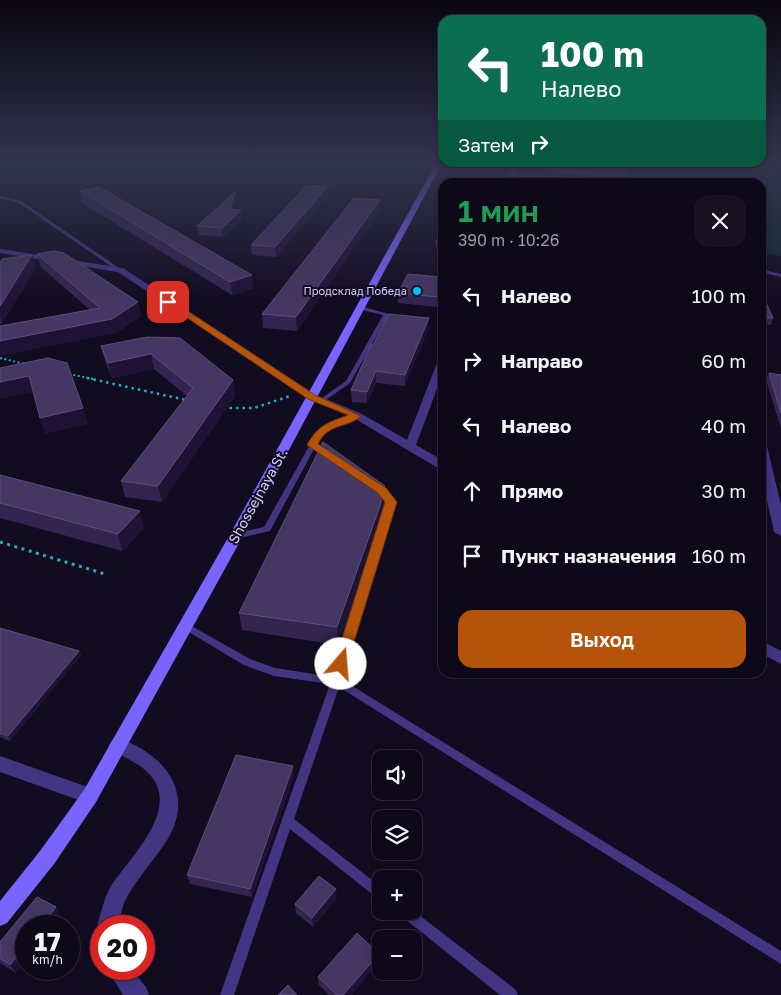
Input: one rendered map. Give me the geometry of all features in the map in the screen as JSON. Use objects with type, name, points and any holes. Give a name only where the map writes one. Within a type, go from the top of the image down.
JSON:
[{"type":"street","name":"Shossejnaya St.","points":[[90,796],[236,536],[317,399],[360,308],[413,211]]},
{"type":"street","points":[[2,255],[15,254],[120,270],[317,399],[356,416],[438,464]]},
{"type":"street","points":[[410,447],[438,374]]},
{"type":"street","points":[[766,468],[781,532]]},
{"type":"street","points":[[766,649],[781,658]]},
{"type":"street","points":[[110,915],[117,895],[162,831],[170,805],[165,783],[152,765],[118,745]]},
{"type":"street","points":[[0,764],[90,796],[72,824],[23,890],[0,916]]},
{"type":"street","points":[[125,980],[138,995]]},
{"type":"lane","points":[[34,211],[120,270]]},
{"type":"lane","points":[[766,272],[781,276]]},
{"type":"lane","points":[[317,399],[348,382],[386,314],[360,308]]},
{"type":"lane","points":[[236,536],[267,529],[319,433],[327,426],[356,416]]},
{"type":"lane","points":[[312,445],[336,460]]},
{"type":"lane","points":[[228,995],[336,682],[390,508],[391,502],[388,496],[367,480]]},
{"type":"lane","points":[[185,626],[247,662],[274,672],[336,682],[781,958]]},
{"type":"lane","points":[[288,821],[372,887]]},
{"type":"lane","points":[[416,920],[512,995]]},
{"type":"path","points":[[0,358],[28,364]]},
{"type":"path","points":[[64,373],[186,400]]},
{"type":"path","points":[[215,406],[254,408],[291,396],[317,399]]},
{"type":"path","points":[[0,542],[105,574]]},
{"type":"green space","points":[[766,211],[781,211],[781,256],[766,253]]},
{"type":"building","points":[[114,211],[141,211],[252,275],[230,282]]},
{"type":"building","points":[[213,211],[239,211],[222,228],[197,226]]},
{"type":"building","points":[[282,211],[306,211],[275,247],[251,245]]},
{"type":"building","points":[[343,211],[372,211],[296,317],[262,314]]},
{"type":"building","points":[[54,251],[64,253],[138,302],[112,319],[0,341],[0,326],[100,308],[37,254]]},
{"type":"building","points":[[32,255],[0,306],[0,263],[2,259]]},
{"type":"building","points":[[408,274],[438,277],[438,297],[398,293]]},
{"type":"building","points":[[766,303],[773,318],[766,317]]},
{"type":"building","points":[[389,314],[429,318],[405,375],[376,371],[367,392],[351,390],[371,345],[373,345]]},
{"type":"building","points":[[147,337],[180,338],[233,380],[158,486],[121,481],[193,388],[151,354],[108,363],[101,346]]},
{"type":"building","points":[[48,358],[67,363],[83,408],[40,418],[29,376],[0,382],[0,368]]},
{"type":"building","points":[[769,373],[781,375],[781,413]]},
{"type":"building","points":[[323,442],[385,486],[380,506],[337,627],[239,613]]},
{"type":"building","points":[[0,475],[140,511],[118,534],[0,503]]},
{"type":"building","points":[[0,628],[79,651],[8,736],[0,733]]},
{"type":"building","points":[[236,755],[293,766],[250,889],[187,875]]},
{"type":"building","points":[[319,876],[336,889],[312,918],[295,904]]},
{"type":"building","points":[[37,897],[56,907],[50,915],[22,915]]},
{"type":"building","points":[[15,924],[15,959],[10,965],[0,958],[0,942]]},
{"type":"building","points":[[357,933],[372,947],[372,962],[343,995],[337,995],[318,977]]},
{"type":"building","points":[[288,985],[297,995],[278,995]]},
{"type":"place","name":"Продсклад Победа","points":[[417,291]]},
{"type":"route","points":[[168,302],[312,397],[356,416],[327,426],[319,433],[312,445],[382,490],[391,502],[341,664]]}]
